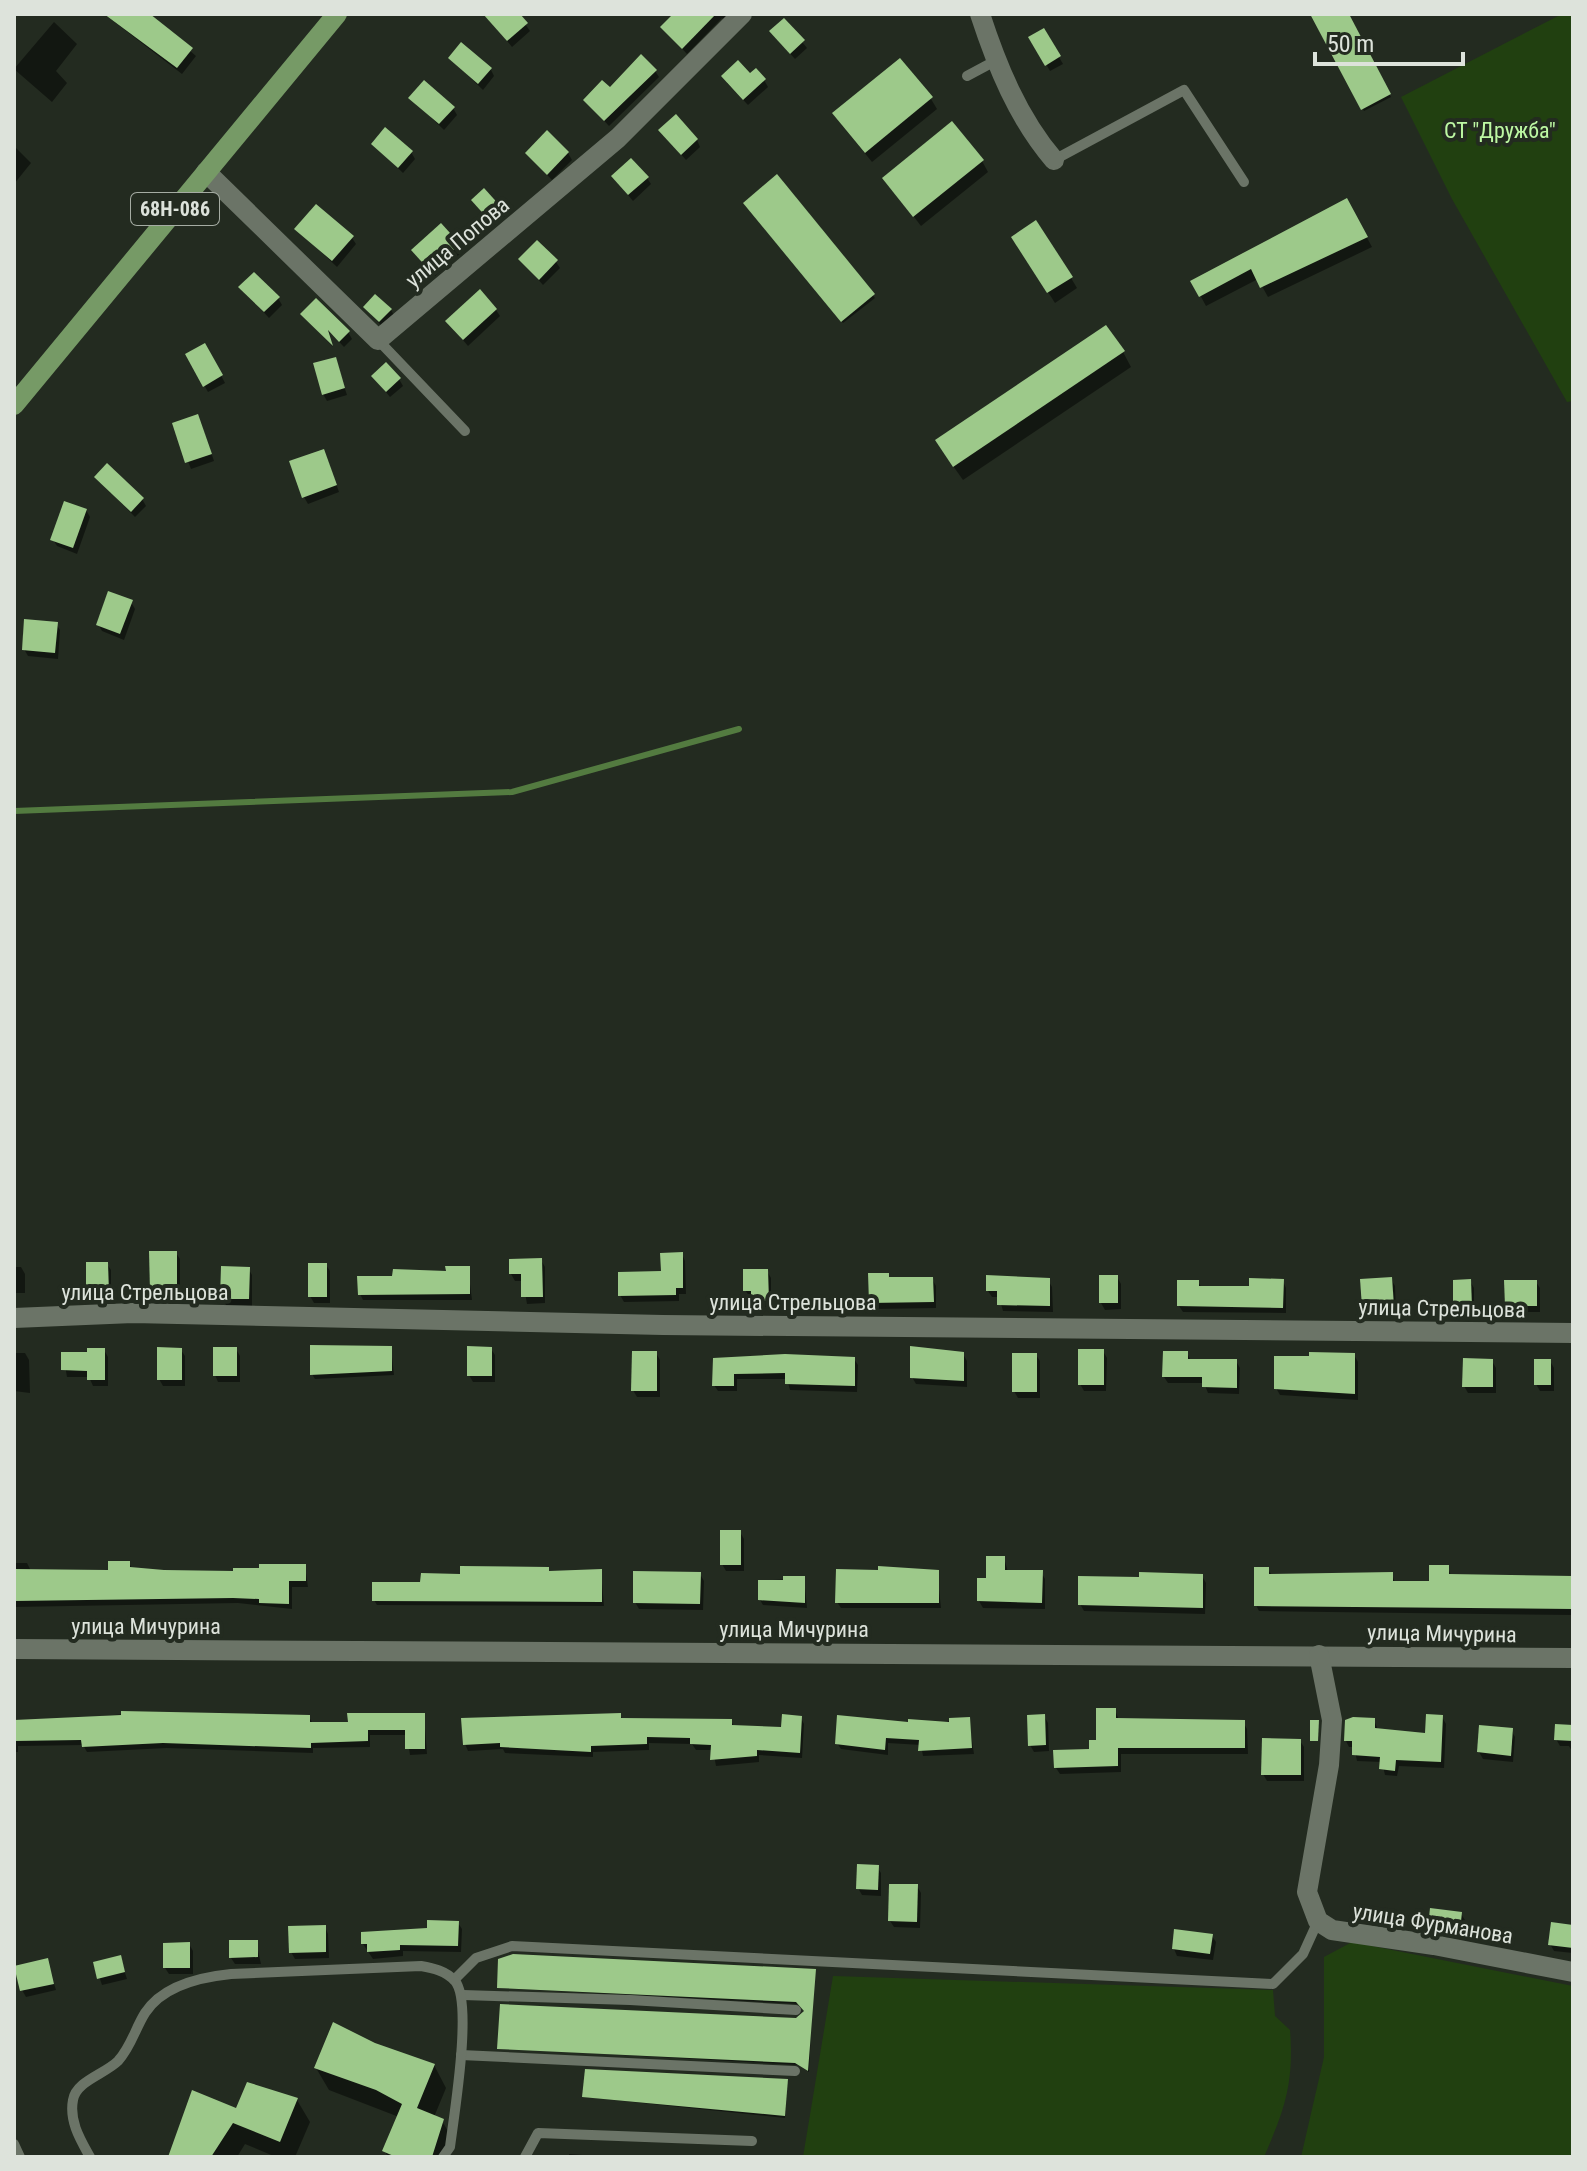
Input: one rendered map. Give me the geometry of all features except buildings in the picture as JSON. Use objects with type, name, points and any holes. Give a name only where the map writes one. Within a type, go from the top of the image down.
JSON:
[{"type":"main road","name":"68Н-086","points":[[14,405],[337,14]]},
{"type":"street","name":"улица Попова","points":[[378,340],[618,138],[742,14]]},
{"type":"street","points":[[980,14],[995,61],[1034,137],[1054,160]]},
{"type":"street","points":[[206,172],[378,340]]},
{"type":"street","name":"улица Стрельцова","points":[[14,1318],[133,1313],[663,1325],[1573,1333]]},
{"type":"street","name":"улица Мичурина","points":[[14,1649],[1573,1658]]},
{"type":"street","points":[[1318,1921],[1307,1892],[1329,1765],[1332,1720],[1319,1655]]},
{"type":"street","name":"улица Фурманова","points":[[1318,1921],[1332,1930],[1434,1945],[1573,1972]]},
{"type":"lane","points":[[967,76],[995,61]]},
{"type":"lane","points":[[1054,160],[1184,90],[1244,182]]},
{"type":"lane","points":[[378,340],[465,431]]},
{"type":"lane","points":[[454,1980],[476,1958],[512,1946],[1273,1984],[1303,1954],[1318,1921]]},
{"type":"lane","points":[[90,2157],[72,2117],[73,2096],[80,2086],[117,2061],[128,2048],[147,2010],[170,1990],[203,1977],[231,1974],[421,1966],[438,1969],[454,1980],[463,1995],[461,2055],[450,2147],[443,2157]]},
{"type":"lane","points":[[463,1995],[630,2000],[796,2010]]},
{"type":"lane","points":[[461,2055],[795,2071]]},
{"type":"lane","points":[[525,2157],[538,2133],[752,2141]]},
{"type":"lane","points":[[14,2144],[20,2157]]},
{"type":"green space","name":"СТ \"Дружба\"","points":[[1562,14],[1573,14],[1573,401],[1567,402],[1452,199],[1401,97]]},
{"type":"green space","points":[[1352,1942],[1573,1986],[1573,2157],[1301,2157],[1324,2057],[1324,1957]]},
{"type":"green space","points":[[833,1976],[1273,1990],[1275,2016],[1290,2030],[1291,2065],[1283,2110],[1264,2157],[803,2157]]},
{"type":"waterway","points":[[14,811],[512,792],[739,729]]}]
